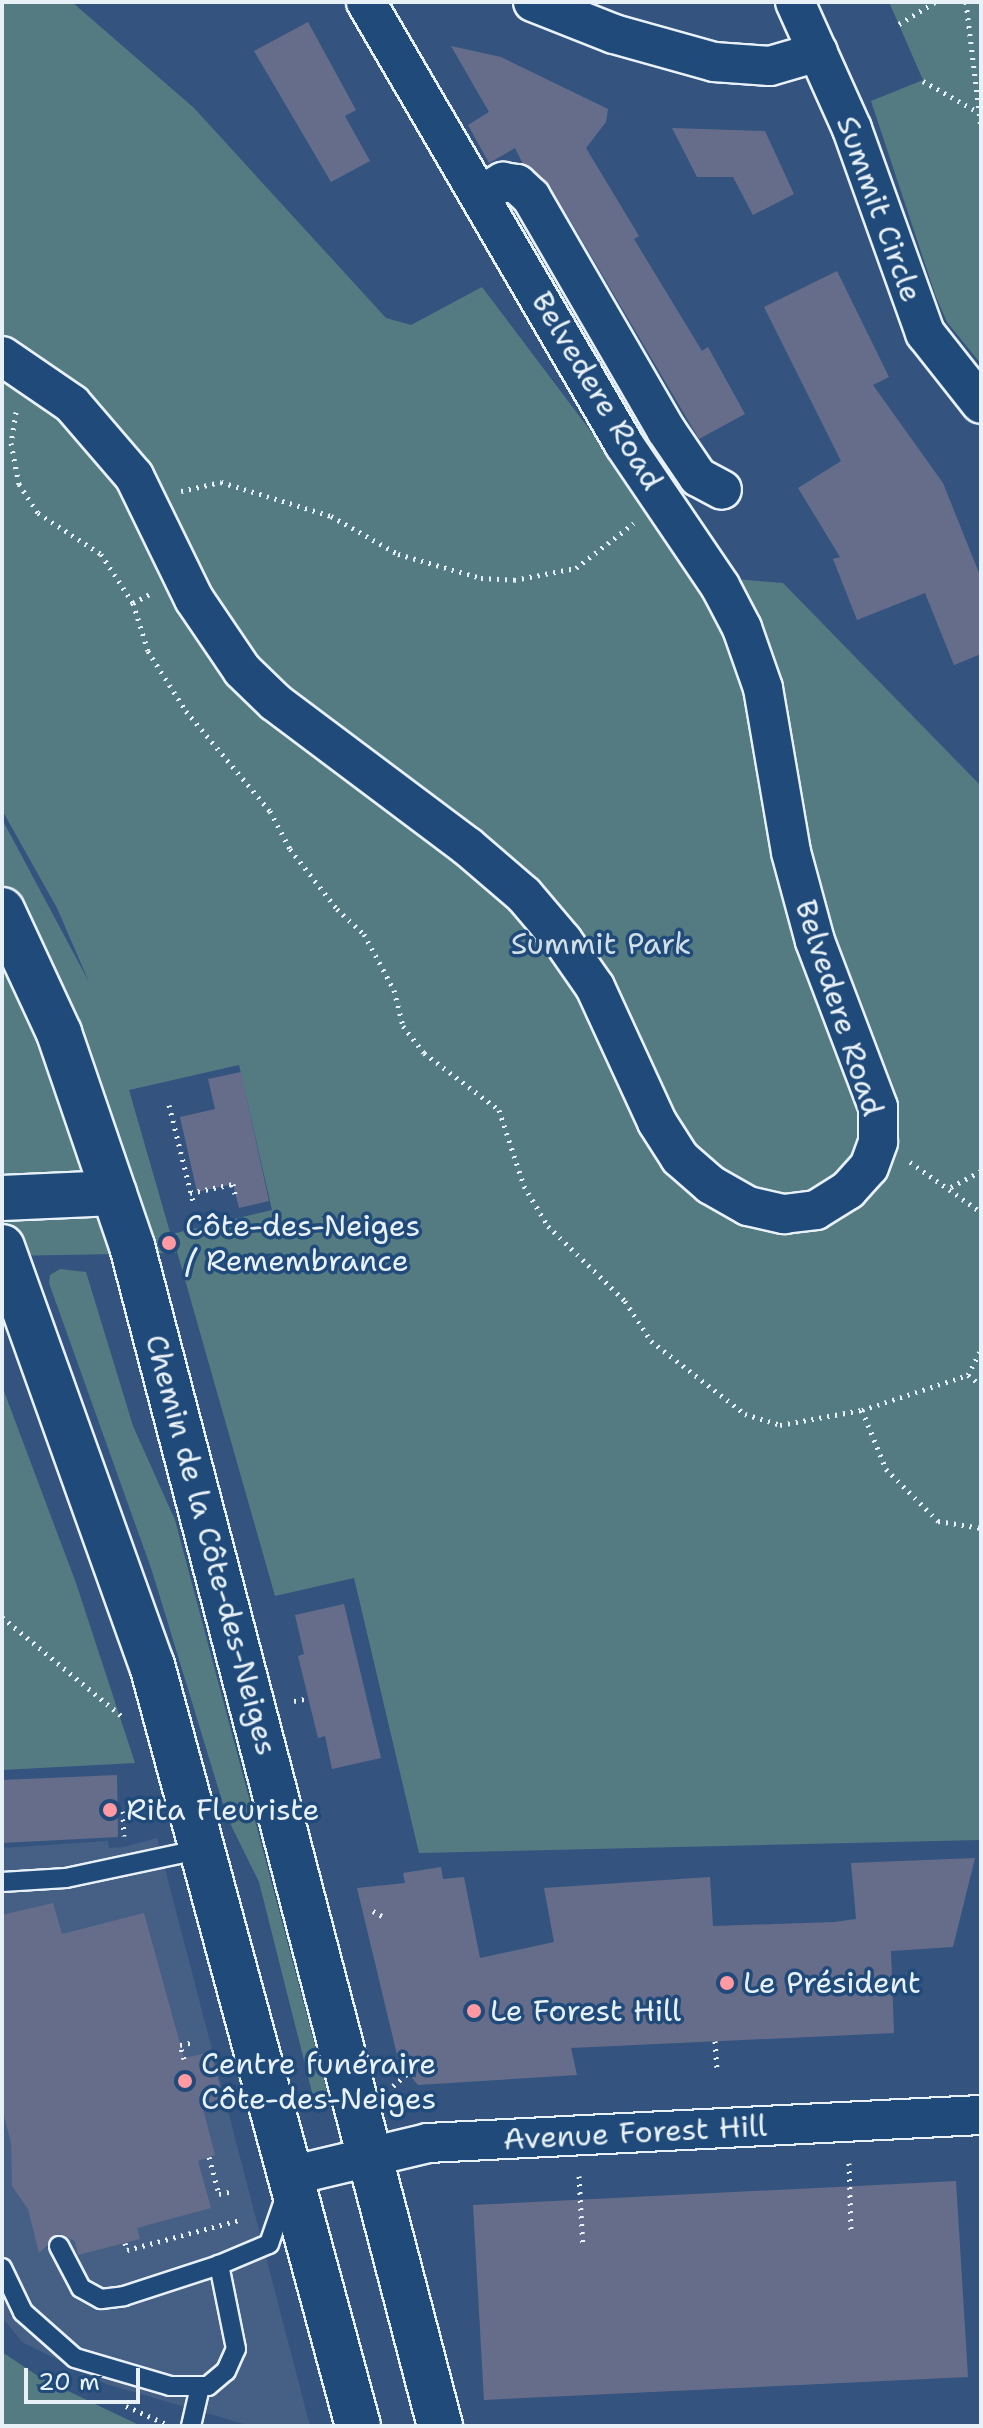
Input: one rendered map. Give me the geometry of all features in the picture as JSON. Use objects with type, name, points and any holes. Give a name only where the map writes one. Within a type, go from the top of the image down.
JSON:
[{"type":"main road","name":"Chemin de la Côte-des-Neiges","points":[[2,910],[59,1033],[114,1193],[372,2154],[440,2426]]},
{"type":"main road","points":[[2,1198],[114,1193]]},
{"type":"main road","points":[[2,1247],[134,1607],[206,1849],[358,2426]]},
{"type":"street","name":"Belvedere Road","points":[[12,361],[72,404],[107,441],[151,506],[194,599],[242,670],[275,702],[467,846],[524,895],[563,941],[595,987],[657,1122],[680,1158],[711,1185],[748,1206],[784,1214],[816,1210],[848,1190],[869,1167],[878,1142],[878,1107],[815,941],[791,852],[763,688],[720,586],[624,444],[366,2]]},
{"type":"street","points":[[533,2],[614,34],[714,62],[770,66],[818,52]]},
{"type":"street","name":"Summit Circle","points":[[795,2],[852,129],[925,333],[981,404]]},
{"type":"street","points":[[481,195],[503,182],[517,184],[531,197],[681,453],[698,477],[722,490]]},
{"type":"street","name":"Avenue Forest Hill","points":[[294,2175],[428,2143],[981,2115]]},
{"type":"lane","points":[[2,1882],[66,1878],[206,1849]]},
{"type":"lane","points":[[59,2246],[72,2277],[101,2299],[124,2296],[219,2265],[269,2244],[294,2175]]},
{"type":"lane","points":[[2,2268],[23,2312],[75,2358],[170,2386],[200,2387],[226,2371],[236,2349],[219,2265]]},
{"type":"lane","points":[[191,2426],[200,2387]]},
{"type":"path","points":[[899,24],[935,2]]},
{"type":"path","points":[[966,2],[981,128]]},
{"type":"path","points":[[923,81],[979,113]]},
{"type":"path","points":[[12,361],[11,443],[19,484],[38,513],[101,554],[133,603],[148,651],[186,711],[270,811],[290,849],[364,934],[394,990],[403,1026],[424,1053],[499,1110],[524,1186],[548,1226],[625,1301],[651,1341],[745,1414],[780,1425],[862,1410],[968,1375],[981,1349]]},
{"type":"path","points":[[151,506],[190,487],[221,482],[331,516],[398,554],[481,578],[514,580],[576,568],[663,500]]},
{"type":"path","points":[[169,1105],[194,1205]]},
{"type":"path","points":[[878,1142],[951,1187],[981,1212]]},
{"type":"path","points":[[951,1187],[981,1171]]},
{"type":"path","points":[[190,1193],[233,1184],[235,1194]]},
{"type":"path","points":[[968,1375],[981,1385]]},
{"type":"path","points":[[862,1410],[886,1469],[938,1521],[981,1528]]},
{"type":"path","points":[[2,1617],[88,1693],[131,1721]]},
{"type":"path","points":[[294,1701],[309,1698]]},
{"type":"path","points":[[118,1811],[123,1811],[124,1839]]},
{"type":"path","points":[[373,1911],[384,1917]]},
{"type":"path","points":[[715,2041],[717,2071]]},
{"type":"path","points":[[184,2059],[180,2045],[194,2042]]},
{"type":"path","points":[[392,2087],[407,2074]]},
{"type":"path","points":[[209,2157],[219,2194],[233,2191]]},
{"type":"path","points":[[849,2163],[851,2232]]},
{"type":"path","points":[[579,2176],[583,2247]]},
{"type":"path","points":[[125,2243],[127,2250],[240,2220]]},
{"type":"shaded area","points":[[157,1838],[310,2426],[251,2426],[106,2384],[22,2342],[2,2317],[2,1848],[108,1841],[109,1848]]},
{"type":"green space","name":"Summit Park","points":[[2,2],[72,2],[194,108],[386,318],[411,325],[482,287],[700,576],[783,583],[981,786],[981,1840],[419,1853],[354,1578],[275,1596],[172,1234],[272,1210],[239,1065],[129,1090],[176,1253],[2,1256],[2,819],[89,982],[57,908],[2,810]]},
{"type":"green space","points":[[889,2],[981,2],[981,364],[947,322],[936,297],[871,101],[923,80]]},
{"type":"green space","points":[[60,1269],[86,1272],[133,1426],[175,1520],[330,2102],[315,2104],[259,1882],[227,1817],[152,1571],[49,1283],[50,1275]]},
{"type":"green space","points":[[2,1386],[76,1583],[135,1763],[2,1770]]},
{"type":"green space","points":[[2,2352],[41,2378],[141,2426],[2,2426]]},
{"type":"building","points":[[308,22],[356,110],[345,116],[370,161],[331,182],[254,51]]},
{"type":"building","points":[[451,46],[501,57],[608,109],[606,122],[586,148],[639,236],[634,239],[702,351],[708,347],[745,414],[699,439],[550,186],[523,164],[515,148],[489,163],[468,125],[489,112]]},
{"type":"building","points":[[672,128],[765,131],[794,194],[753,215],[733,177],[697,177]]},
{"type":"building","points":[[837,271],[889,377],[873,385],[943,483],[981,578],[981,654],[954,665],[925,593],[857,620],[833,559],[840,557],[798,488],[841,461],[764,307]]},
{"type":"building","points":[[241,1072],[269,1201],[239,1208],[233,1184],[197,1192],[180,1117],[215,1109],[208,1079]]},
{"type":"building","points":[[344,1604],[381,1758],[332,1769],[325,1736],[318,1738],[298,1656],[304,1654],[295,1615]]},
{"type":"building","points":[[117,1775],[118,1837],[2,1843],[2,1780]]},
{"type":"building","points":[[975,1858],[953,1947],[891,1951],[894,2033],[571,2048],[577,2075],[418,2085],[399,2063],[357,1888],[405,1883],[403,1873],[441,1867],[443,1879],[464,1877],[480,1958],[554,1942],[544,1888],[710,1877],[713,1926],[834,1922],[856,1919],[851,1863]]},
{"type":"building","points":[[53,1903],[62,1934],[144,1913],[184,2058],[211,2052],[223,2099],[202,2105],[215,2155],[198,2161],[211,2208],[137,2228],[140,2239],[78,2255],[75,2241],[60,2234],[39,2253],[28,2209],[12,2186],[11,2143],[2,2108],[2,1915]]},
{"type":"building","points":[[956,2181],[968,2377],[484,2400],[473,2205]]},
{"type":"place","name":"Côte-des-Neiges / Remembrance","points":[[169,1243]]},
{"type":"place","name":"Rita Fleuriste","points":[[110,1810]]},
{"type":"place","name":"Le Président","points":[[727,1983]]},
{"type":"place","name":"Le Forest Hill","points":[[474,2011]]},
{"type":"place","name":"Centre funéraire Côte-des-Neiges","points":[[185,2081]]}]
